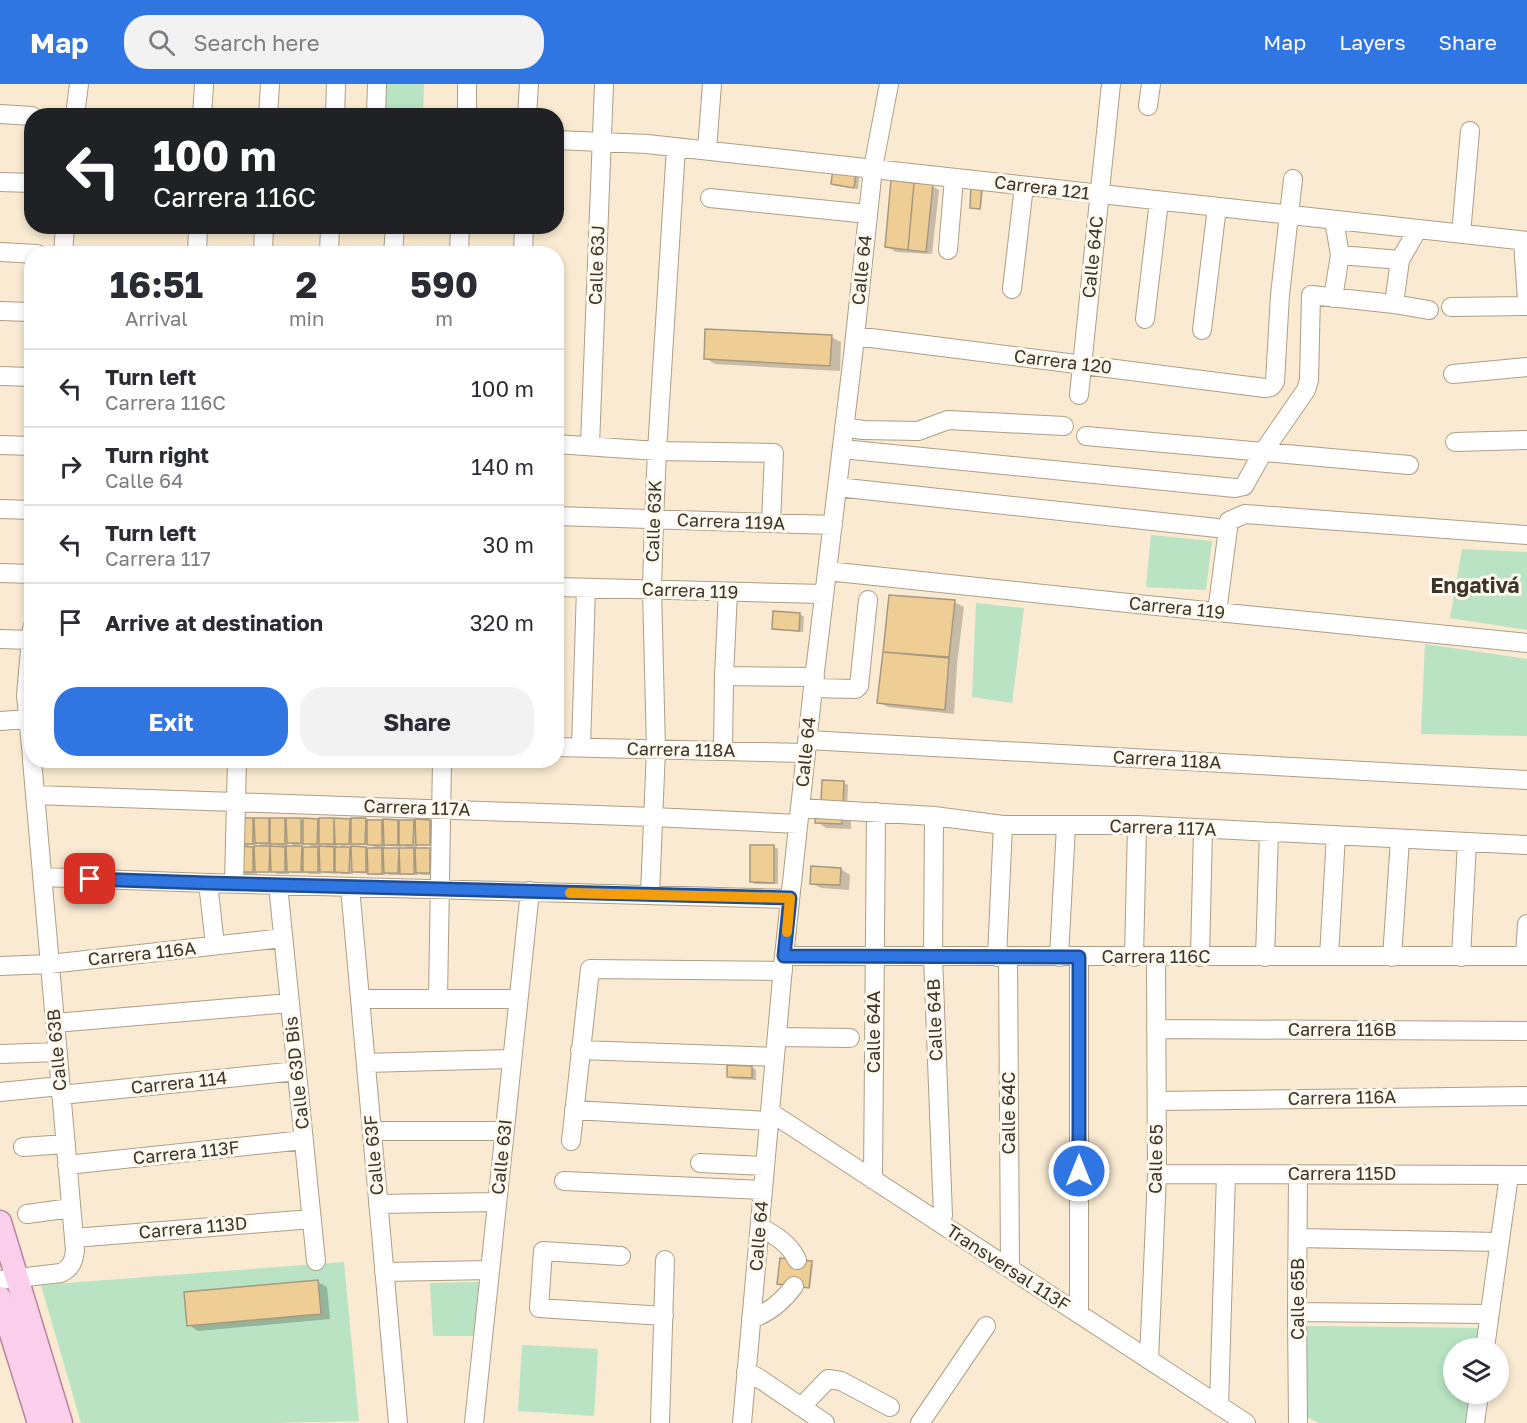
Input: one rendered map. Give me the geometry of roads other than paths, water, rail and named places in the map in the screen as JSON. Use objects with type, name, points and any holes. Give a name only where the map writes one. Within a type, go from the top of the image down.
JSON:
[{"type":"main road","points":[[0,1222],[8,1279],[61,1423]]},
{"type":"main road","points":[[0,1298],[39,1423]]},
{"type":"street","points":[[76,108],[79,84]]},
{"type":"street","points":[[202,108],[204,84]]},
{"type":"street","points":[[268,108],[270,84]]},
{"type":"street","points":[[334,108],[336,84]]},
{"type":"street","points":[[376,84],[376,108]]},
{"type":"street","points":[[467,84],[467,108]]},
{"type":"street","points":[[528,108],[529,84]]},
{"type":"street","name":"Calle 63J","points":[[590,445],[604,84]]},
{"type":"street","points":[[707,150],[712,84]]},
{"type":"street","name":"Calle 64","points":[[742,1423],[783,964],[799,816],[873,168],[889,84]]},
{"type":"street","name":"Calle 64C","points":[[1079,395],[1111,84]]},
{"type":"street","points":[[1149,106],[1151,84]]},
{"type":"street","points":[[0,114],[24,116]]},
{"type":"street","points":[[1461,234],[1470,131]]},
{"type":"street","name":"Carrera 121","points":[[564,140],[648,144],[707,150],[1525,241]]},
{"type":"street","name":"Calle 63K","points":[[650,895],[656,749],[652,589],[654,520],[676,147]]},
{"type":"street","points":[[948,250],[954,178]]},
{"type":"street","points":[[1289,215],[1293,179]]},
{"type":"street","points":[[0,182],[24,183]]},
{"type":"street","points":[[1012,289],[1024,186]]},
{"type":"street","points":[[710,198],[868,214]]},
{"type":"street","points":[[1145,320],[1159,201]]},
{"type":"street","points":[[1202,330],[1217,207]]},
{"type":"street","name":"Carrera 120","points":[[855,336],[1271,387],[1275,382],[1280,295],[1289,215]]},
{"type":"street","points":[[1333,298],[1340,255],[1334,220]]},
{"type":"street","points":[[1394,304],[1400,260],[1418,229]]},
{"type":"street","points":[[1525,241],[1527,300]]},
{"type":"street","points":[[0,252],[24,253]]},
{"type":"street","points":[[1340,255],[1400,260]]},
{"type":"street","points":[[842,449],[1235,488],[1244,486],[1263,452],[1306,390],[1309,380],[1311,295],[1429,310]]},
{"type":"street","points":[[1451,307],[1527,306]]},
{"type":"street","points":[[0,311],[24,312]]},
{"type":"street","points":[[1453,374],[1527,367]]},
{"type":"street","points":[[0,376],[24,377]]},
{"type":"street","points":[[844,427],[863,430],[918,431],[948,420],[1064,426]]},
{"type":"street","points":[[1086,436],[1409,465]]},
{"type":"street","points":[[1455,442],[1527,440]]},
{"type":"street","points":[[564,444],[657,451],[774,453],[771,523]]},
{"type":"street","points":[[0,445],[24,446]]},
{"type":"street","points":[[837,487],[1223,524],[1245,514],[1527,535]]},
{"type":"street","points":[[0,508],[24,510]]},
{"type":"street","name":"Carrera 119A","points":[[564,516],[833,525]]},
{"type":"street","points":[[1208,616],[1223,524]]},
{"type":"street","name":"Carrera 119","points":[[827,571],[1145,612],[1527,643]]},
{"type":"street","points":[[0,573],[24,574]]},
{"type":"street","name":"Carrera 119","points":[[564,587],[824,594]]},
{"type":"street","points":[[581,747],[586,588]]},
{"type":"street","points":[[723,751],[728,592]]},
{"type":"street","points":[[724,676],[814,683],[847,690],[856,689],[859,686],[868,600]]},
{"type":"street","points":[[0,639],[24,635]]},
{"type":"street","points":[[0,721],[24,728]]},
{"type":"street","name":"Carrera 118A","points":[[564,747],[723,751],[807,746],[1527,780]]},
{"type":"street","name":"Calle 63B","points":[[8,1279],[55,1274],[67,1270],[74,1258],[68,1165],[33,768]]},
{"type":"street","points":[[234,884],[237,768]]},
{"type":"street","points":[[438,999],[442,768]]},
{"type":"street","name":"Carrera 117A","points":[[35,795],[653,817],[799,816],[876,812],[934,816],[1003,825],[1137,825],[1527,845]]},
{"type":"street","name":"Calle 64A","points":[[873,1180],[876,812]]},
{"type":"street","name":"Calle 64B","points":[[934,816],[933,957],[943,1215],[941,1224]]},
{"type":"street","name":"Calle 64C","points":[[1003,825],[1003,957],[1010,1269]]},
{"type":"street","points":[[1134,957],[1137,825]]},
{"type":"street","points":[[1059,957],[1066,826]]},
{"type":"street","points":[[1200,957],[1203,829]]},
{"type":"street","points":[[1265,957],[1269,832]]},
{"type":"street","points":[[1329,956],[1336,835]]},
{"type":"street","points":[[1392,957],[1400,838]]},
{"type":"street","points":[[1461,957],[1467,842]]},
{"type":"street","points":[[42,877],[790,898]]},
{"type":"street","points":[[208,883],[215,945]]},
{"type":"street","name":"Calle 63D Bis","points":[[278,885],[316,1261]]},
{"type":"street","name":"Calle 63F","points":[[350,887],[398,1423]]},
{"type":"street","name":"Calle 63I","points":[[474,1423],[530,891]]},
{"type":"street","points":[[1526,956],[1527,924]]},
{"type":"street","name":"Carrera 116A","points":[[0,966],[50,964],[283,938]]},
{"type":"street","name":"Carrera 116C","points":[[580,1050],[590,969],[783,964],[874,957],[1526,956]]},
{"type":"street","points":[[1079,957],[1079,1314]]},
{"type":"street","name":"Calle 65","points":[[1149,1360],[1157,1174],[1156,957]]},
{"type":"street","points":[[360,999],[518,999]]},
{"type":"street","points":[[55,1023],[290,1003]]},
{"type":"street","name":"Carrera 116B","points":[[1156,1029],[1527,1031]]},
{"type":"street","points":[[777,1037],[850,1038]]},
{"type":"street","points":[[571,1141],[580,1050],[775,1057]]},
{"type":"street","points":[[0,1054],[58,1052]]},
{"type":"street","points":[[366,1063],[512,1059]]},
{"type":"street","name":"Carrera 114","points":[[0,1092],[61,1091],[297,1071]]},
{"type":"street","name":"Carrera 116A","points":[[1157,1101],[1527,1096]]},
{"type":"street","points":[[574,1110],[770,1117]]},
{"type":"street","name":"Transversal 113F","points":[[770,1117],[873,1180],[1079,1314],[1223,1413],[1246,1423]]},
{"type":"street","points":[[372,1131],[505,1131]]},
{"type":"street","name":"Carrera 113F","points":[[68,1165],[304,1140]]},
{"type":"street","points":[[23,1147],[66,1144]]},
{"type":"street","points":[[700,1163],[765,1166]]},
{"type":"street","name":"Carrera 115D","points":[[1157,1174],[1518,1175]]},
{"type":"street","points":[[1223,1413],[1226,1174]]},
{"type":"street","name":"Calle 65B","points":[[1298,1174],[1298,1423]]},
{"type":"street","points":[[1486,1338],[1499,1242],[1518,1175]]},
{"type":"street","points":[[564,1181],[763,1190]]},
{"type":"street","points":[[378,1204],[497,1202]]},
{"type":"street","points":[[27,1214],[71,1208]]},
{"type":"street","name":"Carrera 113D","points":[[74,1238],[312,1219]]},
{"type":"street","points":[[760,1227],[784,1241],[794,1252],[797,1260]]},
{"type":"street","points":[[1298,1238],[1499,1242]]},
{"type":"street","points":[[621,1256],[543,1251],[540,1308],[664,1316]]},
{"type":"street","points":[[660,1423],[665,1260]]},
{"type":"street","points":[[384,1272],[490,1270]]},
{"type":"street","points":[[751,1319],[769,1311],[794,1286]]},
{"type":"street","points":[[1297,1312],[1489,1314]]},
{"type":"street","points":[[920,1423],[986,1326]]},
{"type":"street","points":[[746,1372],[825,1423]]},
{"type":"street","points":[[801,1407],[828,1379],[841,1381],[890,1407]]},
{"type":"street","points":[[1475,1423],[1478,1404]]},
{"type":"district","name":"Engativá","points":[[1475,586]]}]
